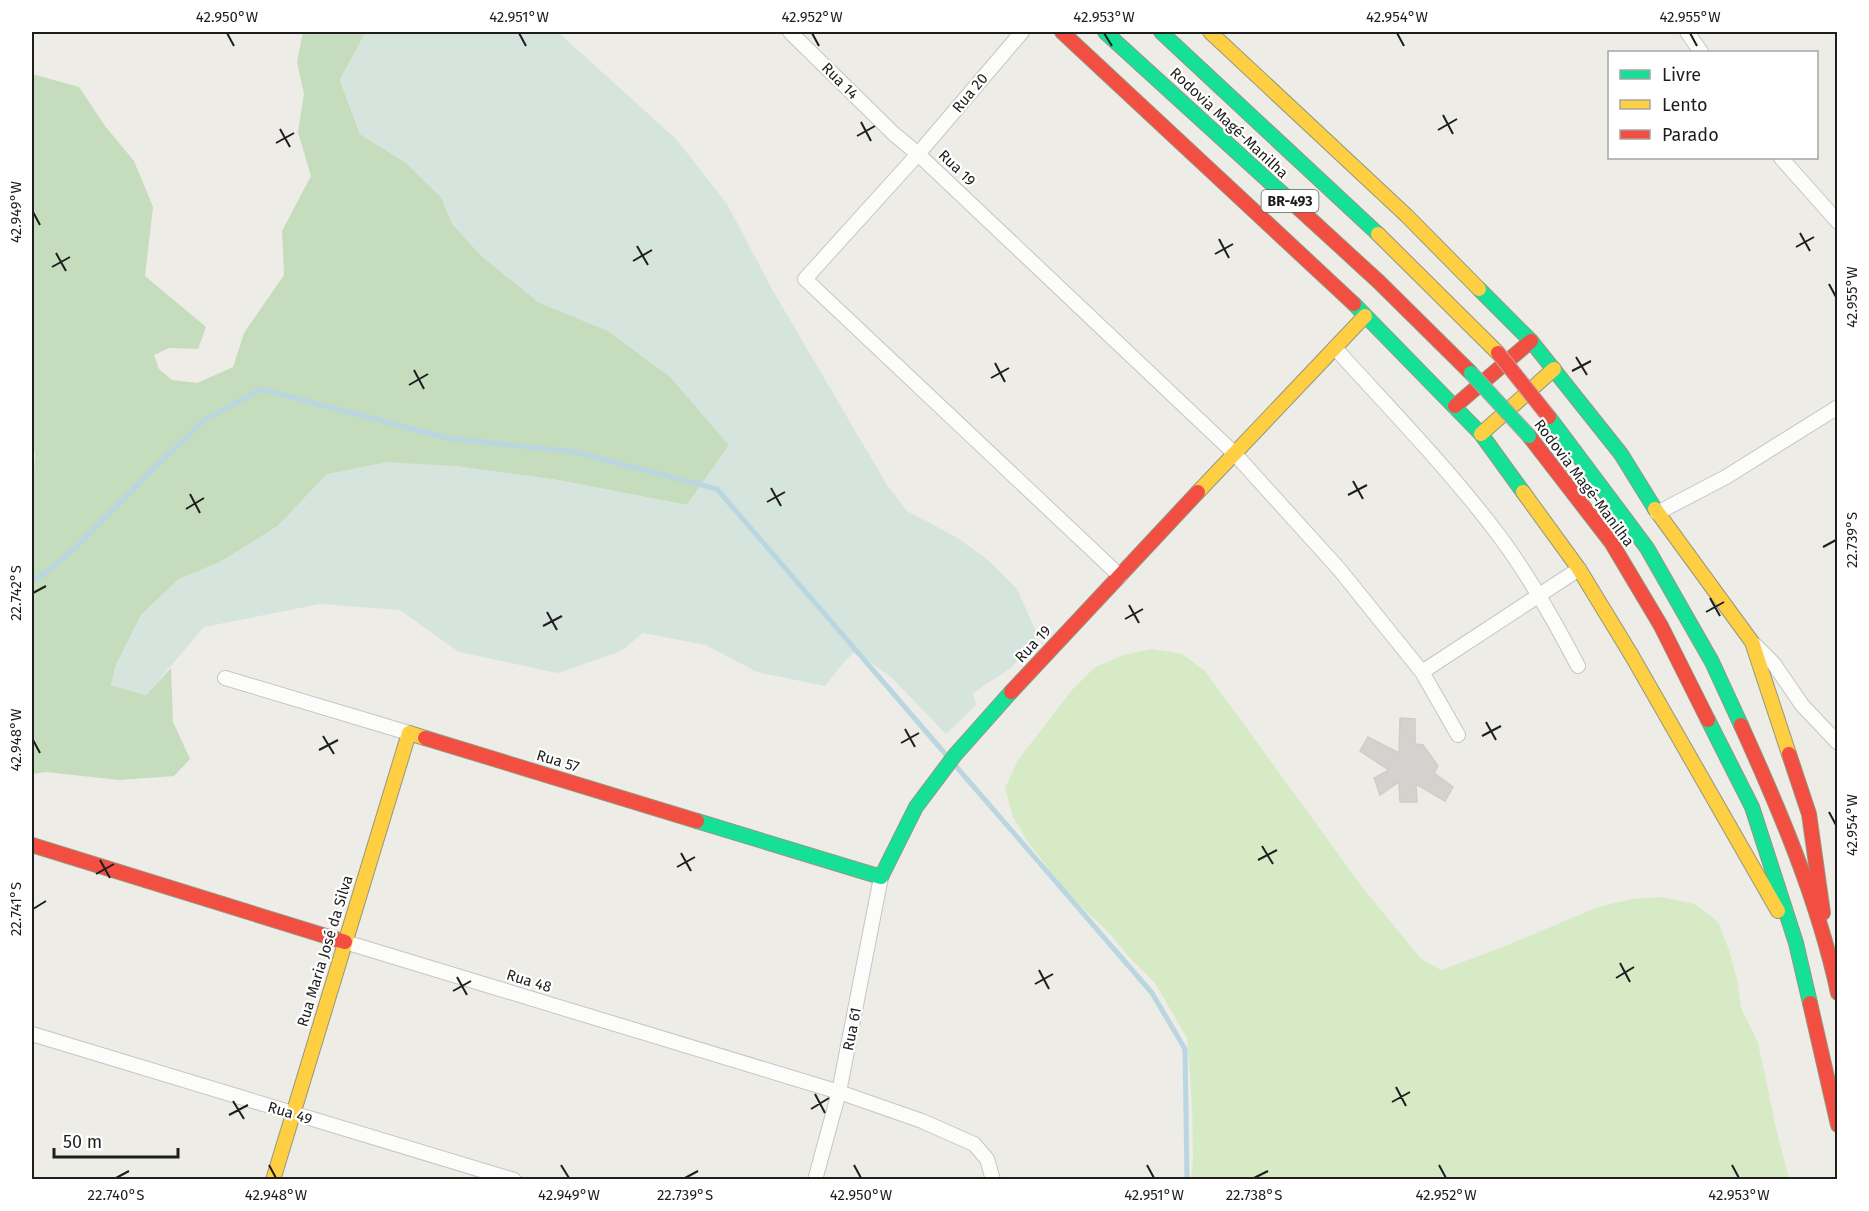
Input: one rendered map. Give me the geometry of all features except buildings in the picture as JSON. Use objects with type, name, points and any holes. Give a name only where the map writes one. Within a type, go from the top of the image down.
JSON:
[{"type":"main road","points":[[1062,32],[1335,285],[1481,434],[1579,568],[1796,943]]},
{"type":"main road","name":"Rodovia Magé-Manilha","points":[[1105,32],[1379,282],[1471,373],[1529,436],[1611,542],[1661,626],[1752,807],[1796,943],[1838,1125]]},
{"type":"main road","name":"Rodovia Magé-Manilha","points":[[1161,32],[1401,256],[1498,353],[1647,548],[1712,662],[1777,804],[1829,952],[1838,993]]},
{"type":"main road","points":[[1211,32],[1407,216],[1531,341],[1621,454],[1658,513],[1752,642],[1809,814],[1829,952]]},
{"type":"main road","name":"Rua 19","points":[[881,877],[916,807],[955,755],[1234,453],[1365,316]]},
{"type":"main road","points":[[1455,406],[1531,341]]},
{"type":"main road","points":[[1481,434],[1554,369]]},
{"type":"main road","name":"Rua 57","points":[[409,733],[881,877]]},
{"type":"main road","name":"Rua Maria José da Silva","points":[[273,1179],[409,733]]},
{"type":"main road","name":"Rua 48","points":[[32,845],[345,942]]},
{"type":"street","name":"Rua 14","points":[[790,32],[894,134],[918,154]]},
{"type":"street","name":"Rua 20","points":[[1022,32],[918,154],[805,279],[1120,576]]},
{"type":"street","points":[[1687,32],[1700,51]]},
{"type":"street","name":"Rua 19","points":[[918,154],[1234,453],[1338,569],[1422,672],[1458,735]]},
{"type":"street","points":[[1782,159],[1838,222]]},
{"type":"street","points":[[1335,348],[1442,467],[1500,538],[1539,596],[1578,666]]},
{"type":"street","points":[[1658,513],[1726,477],[1838,407]]},
{"type":"street","points":[[1422,672],[1579,568]]},
{"type":"street","points":[[1752,642],[1774,664],[1802,705],[1838,743]]},
{"type":"street","name":"Rua 57","points":[[225,678],[409,733]]},
{"type":"street","name":"Rua 61","points":[[815,1179],[839,1092],[881,877]]},
{"type":"street","name":"Rua 48","points":[[345,942],[839,1092],[922,1121],[974,1144],[987,1159],[993,1179]]},
{"type":"street","name":"Rua 49","points":[[32,1034],[514,1179]]},
{"type":"green space","points":[[303,32],[366,32],[340,80],[360,134],[405,162],[441,197],[453,225],[538,302],[608,331],[671,377],[729,445],[687,505],[557,480],[454,466],[327,474],[278,526],[220,562],[179,579],[141,615],[116,665],[111,685],[146,695],[171,668],[173,722],[190,759],[174,776],[119,780],[46,772],[32,774],[32,489],[35,455],[32,443],[32,74],[79,87],[105,126],[134,161],[153,207],[145,276],[206,327],[198,349],[169,348],[154,355],[159,369],[172,380],[197,383],[233,367],[244,333],[284,275],[282,231],[311,176],[298,132],[304,94],[297,62]]},
{"type":"green space","points":[[1152,649],[1182,654],[1205,671],[1363,888],[1421,959],[1441,970],[1598,907],[1632,899],[1661,897],[1695,904],[1718,922],[1737,979],[1741,1008],[1758,1043],[1789,1179],[1191,1179],[1192,1101],[1187,1038],[1155,983],[1110,934],[1066,892],[1028,842],[1013,817],[1005,788],[1018,760],[1072,690],[1094,668],[1123,655]]},
{"type":"shaded area","points":[[366,32],[554,32],[561,35],[676,139],[727,204],[773,291],[887,485],[907,511],[956,537],[988,560],[1017,589],[1038,636],[1012,667],[973,693],[976,705],[946,734],[891,677],[855,651],[825,686],[757,672],[706,645],[643,633],[621,651],[558,673],[459,652],[400,610],[320,604],[204,627],[146,695],[111,685],[116,665],[141,615],[179,579],[220,562],[278,526],[327,474],[387,462],[454,466],[557,480],[687,505],[729,445],[670,377],[608,331],[538,302],[481,256],[453,225],[441,197],[405,162],[360,134],[340,79]]},
{"type":"waterway","points":[[32,577],[39,578],[74,549],[206,419],[261,389],[447,438],[575,452],[717,489],[948,757]]},
{"type":"waterway","points":[[954,764],[1152,993],[1185,1049],[1187,1180]]},
{"type":"traffic: fast","points":[[1105,32],[1295,205]]},
{"type":"traffic: fast","points":[[1161,32],[1378,234]]},
{"type":"traffic: fast","points":[[1479,289],[1531,341],[1621,454],[1655,509]]},
{"type":"traffic: fast","points":[[1354,304],[1481,434],[1523,492]]},
{"type":"traffic: fast","points":[[1471,373],[1529,436]]},
{"type":"traffic: fast","points":[[1549,417],[1647,548],[1712,662],[1741,725]]},
{"type":"traffic: fast","points":[[697,821],[881,877],[916,807],[955,755],[1011,692]]},
{"type":"traffic: fast","points":[[1708,720],[1752,807],[1796,943],[1810,1003]]},
{"type":"traffic: slow","points":[[1210,32],[1407,216],[1479,289]]},
{"type":"traffic: slow","points":[[1378,234],[1498,353]]},
{"type":"traffic: slow","points":[[1198,492],[1365,316]]},
{"type":"traffic: slow","points":[[1481,434],[1554,369]]},
{"type":"traffic: slow","points":[[1523,492],[1579,569],[1632,656],[1778,911]]},
{"type":"traffic: slow","points":[[1655,509],[1752,642],[1789,754]]},
{"type":"traffic: slow","points":[[273,1180],[409,733],[425,738]]},
{"type":"traffic: jam","points":[[1062,32],[1354,304]]},
{"type":"traffic: jam","points":[[1295,205],[1379,282],[1471,373]]},
{"type":"traffic: jam","points":[[1455,406],[1531,341]]},
{"type":"traffic: jam","points":[[1498,353],[1549,417]]},
{"type":"traffic: jam","points":[[1529,436],[1611,542],[1661,626],[1708,720]]},
{"type":"traffic: jam","points":[[1011,692],[1198,492]]},
{"type":"traffic: jam","points":[[1741,725],[1797,856],[1820,924],[1838,993]]},
{"type":"traffic: jam","points":[[425,738],[697,821]]},
{"type":"traffic: jam","points":[[1789,754],[1809,814],[1823,913]]},
{"type":"traffic: jam","points":[[32,845],[345,942]]},
{"type":"traffic: jam","points":[[1810,1003],[1838,1125]]}]
